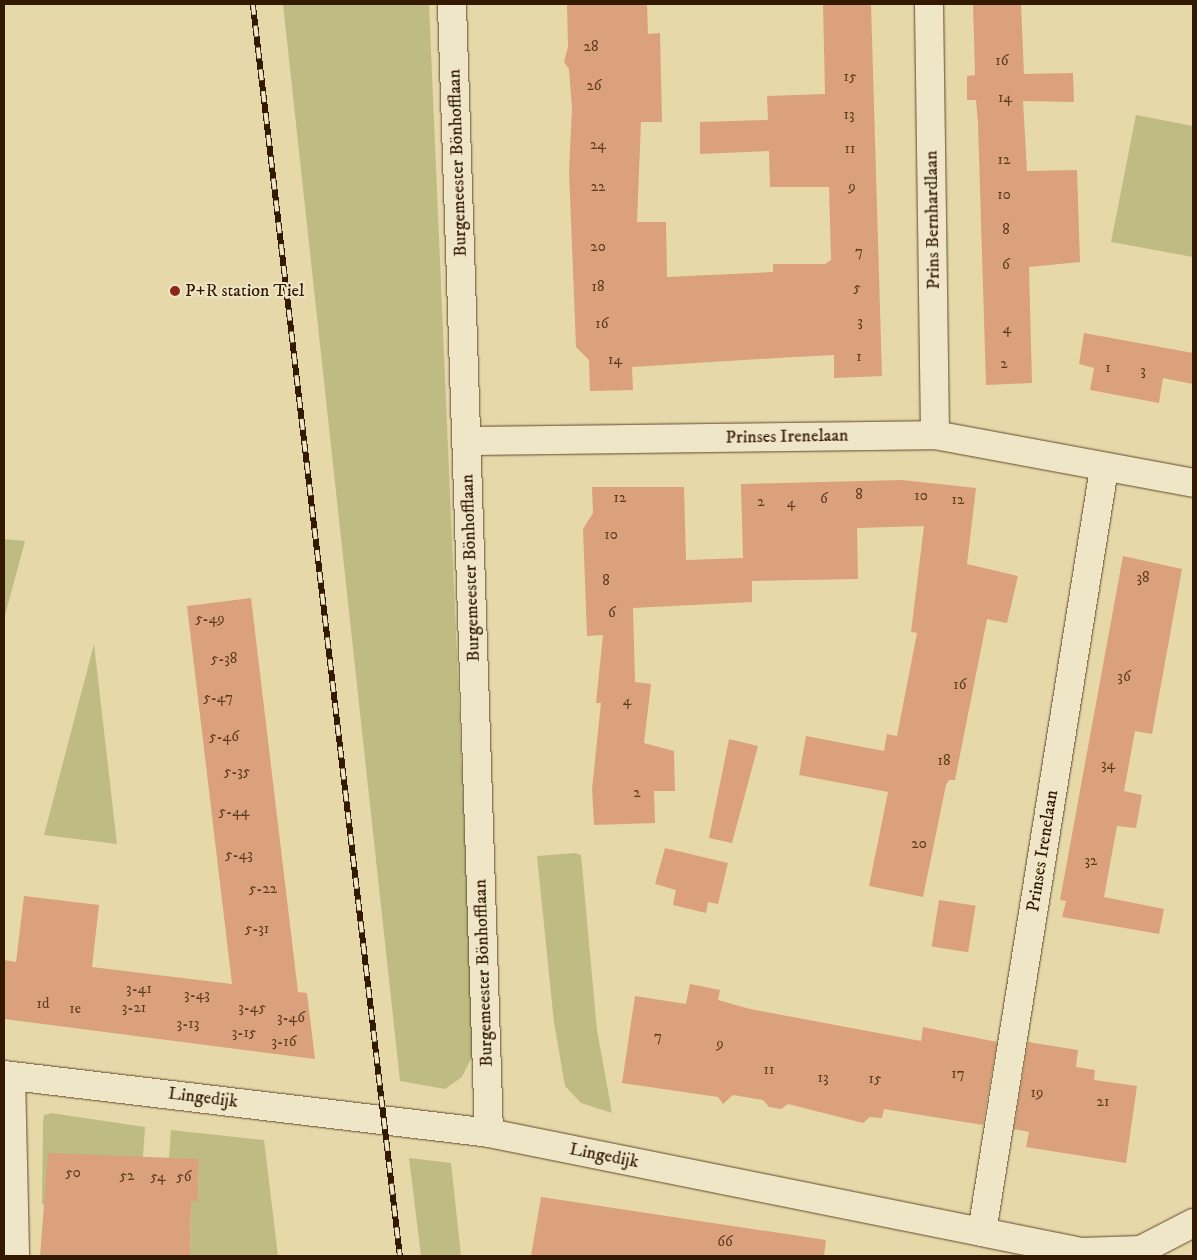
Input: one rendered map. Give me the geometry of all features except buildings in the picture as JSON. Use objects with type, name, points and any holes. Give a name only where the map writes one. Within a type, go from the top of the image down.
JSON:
[{"type":"street","name":"Burgemeester Bönhofflaan","points":[[452,4],[488,1133]]},
{"type":"street","name":"Prins Bernhardlaan","points":[[929,4],[935,436]]},
{"type":"street","name":"Prinses Irenelaan","points":[[467,441],[935,436],[1104,469],[1193,483]]},
{"type":"street","name":"Prinses Irenelaan","points":[[982,1232],[1104,469]]},
{"type":"street","name":"Lingedijk","points":[[8,1076],[488,1133],[1081,1252],[1141,1250],[1193,1224]]},
{"type":"street","points":[[8,1076],[15,1256]]},
{"type":"shaded area","points":[[283,4],[429,4],[474,1053],[462,1077],[445,1089],[400,1081]]},
{"type":"shaded area","points":[[1136,115],[1193,126],[1193,257],[1111,242]]},
{"type":"shaded area","points":[[4,539],[25,541],[4,619]]},
{"type":"shaded area","points":[[94,644],[117,844],[44,835]]},
{"type":"shaded area","points":[[575,853],[581,855],[597,1030],[612,1113],[581,1103],[565,1086],[554,1023],[537,856]]},
{"type":"shaded area","points":[[51,1113],[145,1127],[143,1157],[42,1205],[43,1121],[44,1115]]},
{"type":"shaded area","points":[[171,1130],[264,1140],[278,1256],[190,1256],[191,1201],[198,1201],[199,1160],[169,1158]]},
{"type":"shaded area","points":[[409,1158],[451,1163],[461,1256],[421,1256]]},
{"type":"railway","points":[[253,4],[400,1256]]},
{"type":"place","name":"P+R station Tiel","points":[[175,291]]}]
